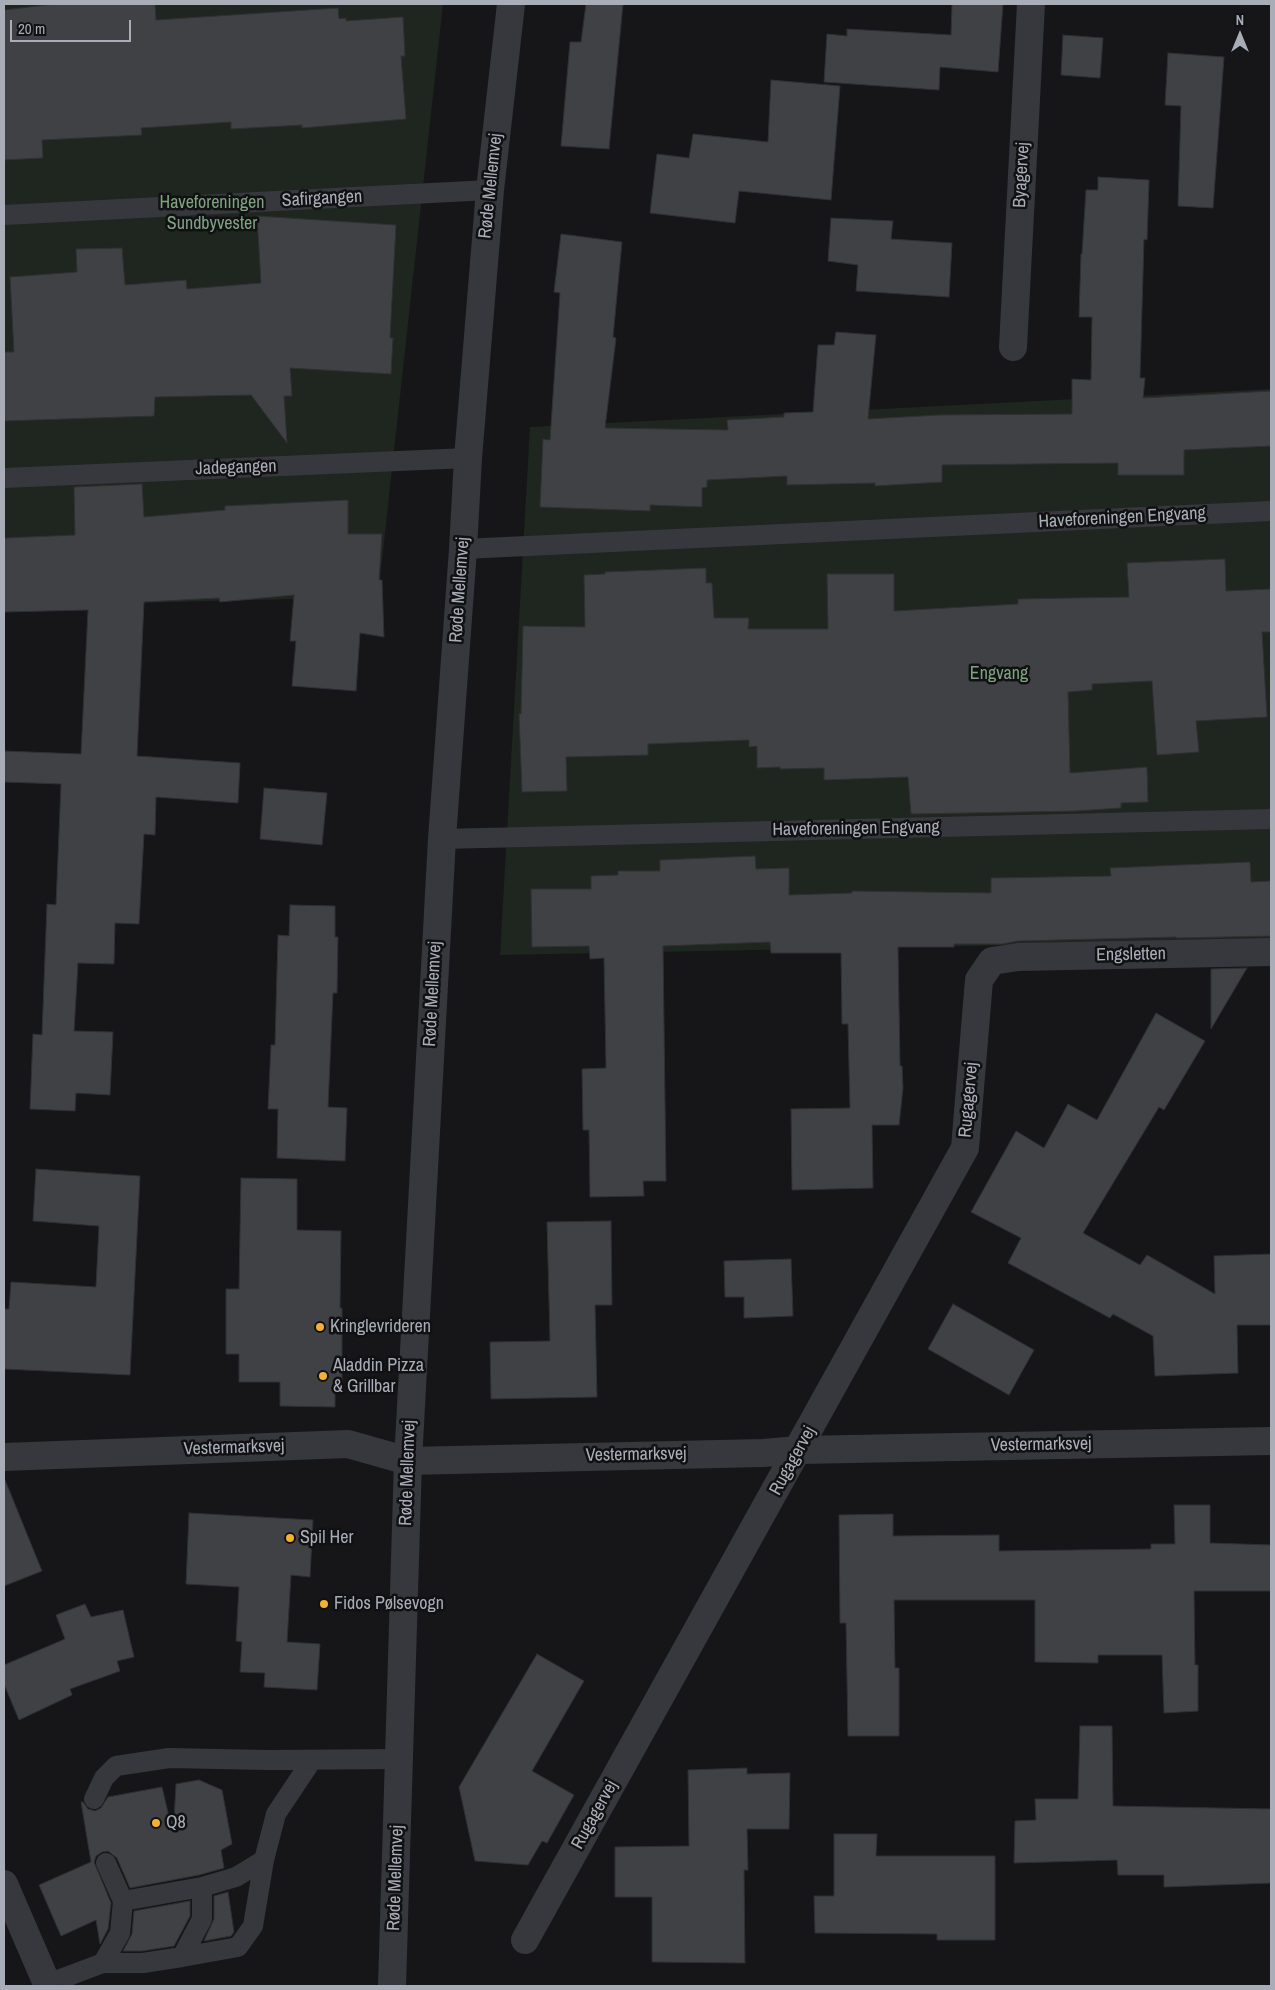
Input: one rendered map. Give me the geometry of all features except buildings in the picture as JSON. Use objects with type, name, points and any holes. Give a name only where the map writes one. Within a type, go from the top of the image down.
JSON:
[{"type":"street","name":"Røde Mellemvej","points":[[392,1986],[408,1461],[442,839],[468,458],[490,190],[511,4]]},
{"type":"street","name":"Byagervej","points":[[1013,347],[1031,4]]},
{"type":"street","name":"Engsletten","points":[[992,961],[1018,957],[1271,952]]},
{"type":"street","name":"Rugagervej","points":[[525,1940],[799,1450],[965,1148],[979,980],[992,961]]},
{"type":"street","name":"Vestermarksvej","points":[[4,1457],[348,1444],[408,1461],[799,1450],[1271,1441]]},
{"type":"street","points":[[4,1884],[48,1985]]},
{"type":"lane","name":"Safirgangen","points":[[4,215],[490,190]]},
{"type":"lane","name":"Jadegangen","points":[[4,478],[468,458]]},
{"type":"lane","name":"Haveforeningen Engvang","points":[[463,549],[1271,511]]},
{"type":"lane","name":"Haveforeningen Engvang","points":[[442,839],[1271,819]]},
{"type":"lane","points":[[94,1800],[104,1778],[116,1766],[169,1758],[399,1759]]},
{"type":"lane","points":[[48,1985],[103,1963],[143,1963],[238,1946],[253,1926],[264,1860],[276,1814],[312,1760]]},
{"type":"lane","points":[[123,1901],[202,1887],[236,1877],[264,1860]]},
{"type":"lane","points":[[103,1963],[120,1933],[123,1901],[106,1863]]},
{"type":"lane","points":[[182,1957],[202,1919],[202,1887]]},
{"type":"green space","name":"Haveforeningen Sundbyvester","points":[[4,4],[443,4],[378,597],[4,606]]},
{"type":"green space","name":"Engvang","points":[[1271,389],[1271,940],[500,955],[530,427]]},
{"type":"place","name":"Kringlevrideren","points":[[320,1327]]},
{"type":"place","name":"Aladdin Pizza & Grillbar","points":[[323,1376]]},
{"type":"place","name":"Spil Her","points":[[290,1538]]},
{"type":"place","name":"Fidos Pølsevogn","points":[[324,1604]]},
{"type":"place","name":"Q8","points":[[156,1823]]}]
